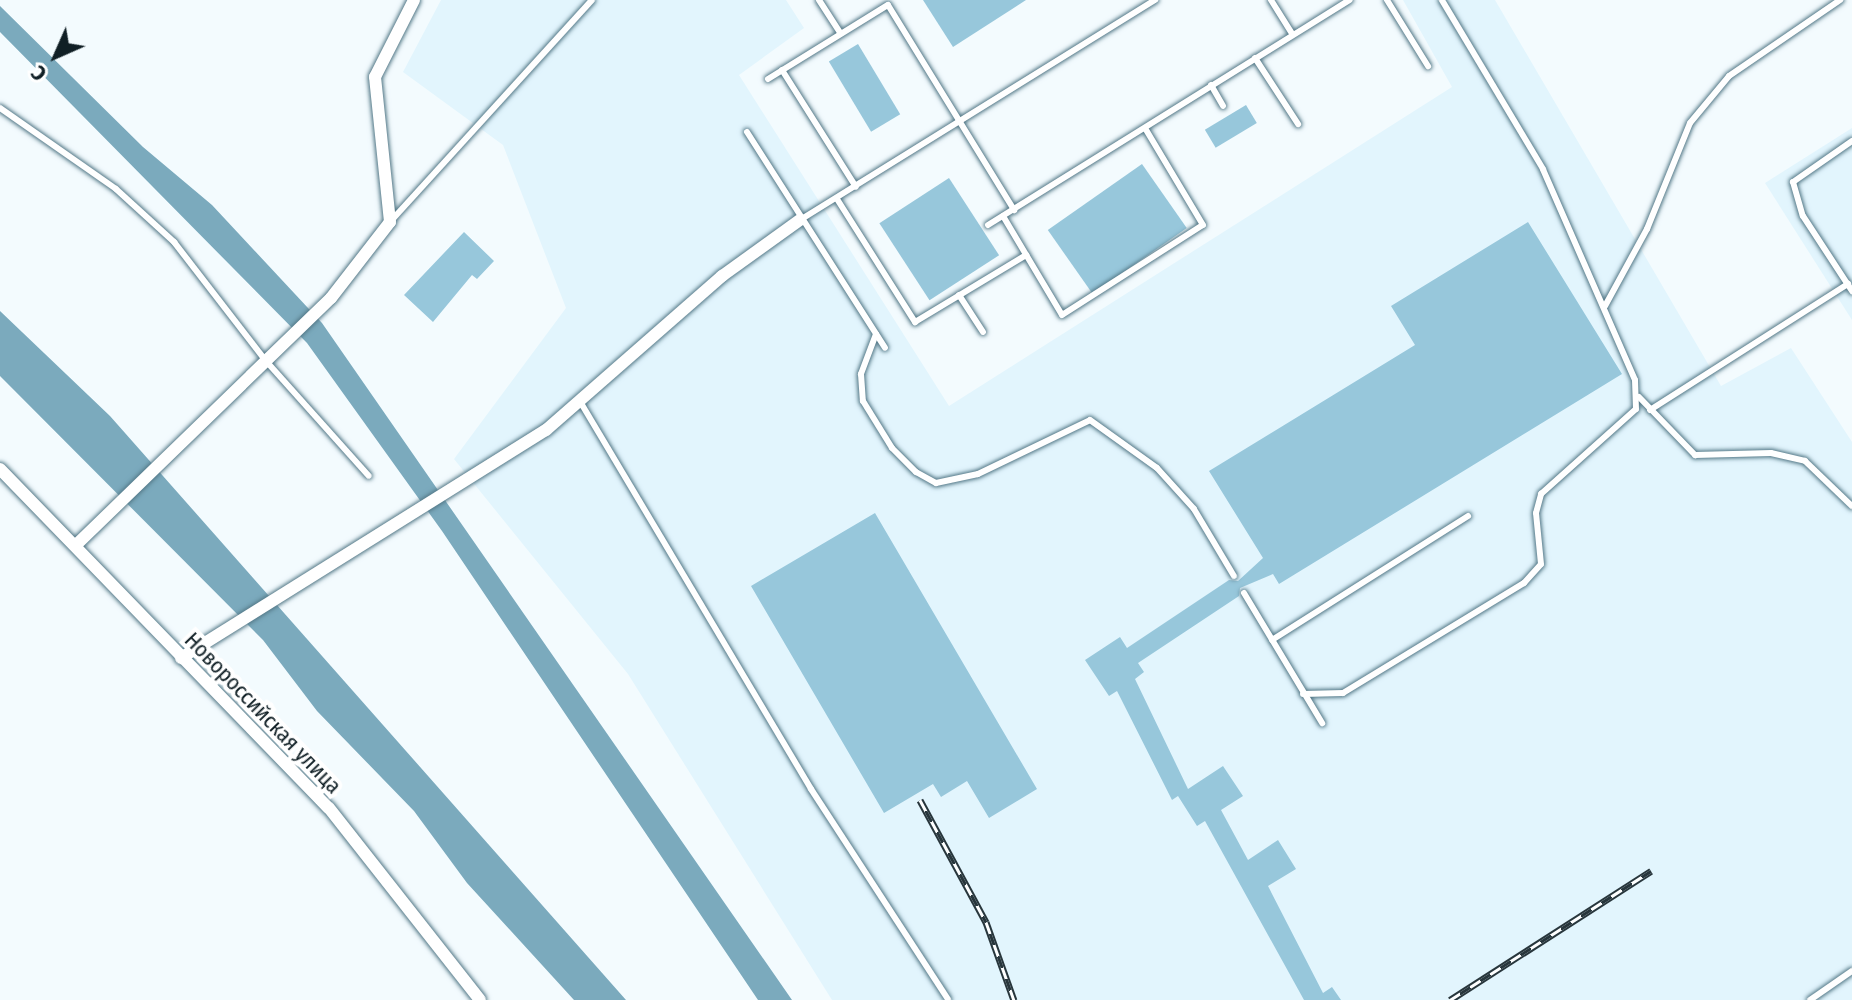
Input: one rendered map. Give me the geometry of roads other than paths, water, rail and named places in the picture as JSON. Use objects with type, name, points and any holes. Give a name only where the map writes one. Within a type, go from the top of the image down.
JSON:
[{"type":"street","points":[[76,545],[331,298],[390,222],[375,77],[414,0]]},
{"type":"street","points":[[181,658],[293,583],[462,483],[581,403],[722,276],[800,220]]},
{"type":"street","name":"Новороссийская улица","points":[[0,469],[329,808],[480,1000]]},
{"type":"lane","points":[[819,0],[841,34]]},
{"type":"lane","points":[[800,220],[1155,0]]},
{"type":"lane","points":[[1271,0],[1292,34]]},
{"type":"lane","points":[[988,225],[1350,0]]},
{"type":"lane","points":[[1387,0],[1428,66]]},
{"type":"lane","points":[[1442,0],[1543,169],[1605,306],[1639,397],[1695,455],[1771,453],[1805,461],[1852,506]]},
{"type":"lane","points":[[1605,306],[1647,229],[1690,123],[1729,76],[1840,0]]},
{"type":"lane","points":[[390,222],[589,1]]},
{"type":"lane","points":[[768,79],[888,5],[1014,210]]},
{"type":"lane","points":[[1255,58],[1298,124]]},
{"type":"lane","points":[[782,70],[856,187]]},
{"type":"lane","points":[[1211,85],[1223,106]]},
{"type":"lane","points":[[0,108],[116,189],[174,242],[266,361],[369,476]]},
{"type":"lane","points":[[1003,216],[1062,315],[1203,225],[1145,128]]},
{"type":"lane","points":[[747,132],[800,220],[885,348]]},
{"type":"lane","points":[[1650,410],[1850,287],[1803,216],[1793,182],[1852,141]]},
{"type":"lane","points":[[837,199],[915,322],[1026,255]]},
{"type":"lane","points":[[959,295],[983,332]]},
{"type":"lane","points":[[876,334],[861,374],[863,401],[892,448],[916,472],[936,483],[978,474],[1090,420],[1157,468],[1194,509],[1234,576]]},
{"type":"lane","points":[[1303,694],[1343,693],[1524,583],[1541,564],[1536,513],[1541,494],[1636,409],[1639,397]]},
{"type":"lane","points":[[581,403],[811,789],[948,999]]},
{"type":"lane","points":[[1272,640],[1468,516]]},
{"type":"lane","points":[[1244,593],[1322,723]]},
{"type":"lane","points":[[1810,1000],[1852,971]]},
{"type":"water","points":[[0,6],[143,147],[212,205],[322,323],[792,1000],[758,1000],[442,531],[307,343],[0,32]]},
{"type":"water","points":[[0,311],[110,416],[626,1000],[574,1000],[467,883],[414,811],[317,711],[263,640],[0,376]]},
{"type":"railway","points":[[920,800],[986,922],[1014,1000]]},
{"type":"railway","points":[[1450,1000],[1651,871]]}]
